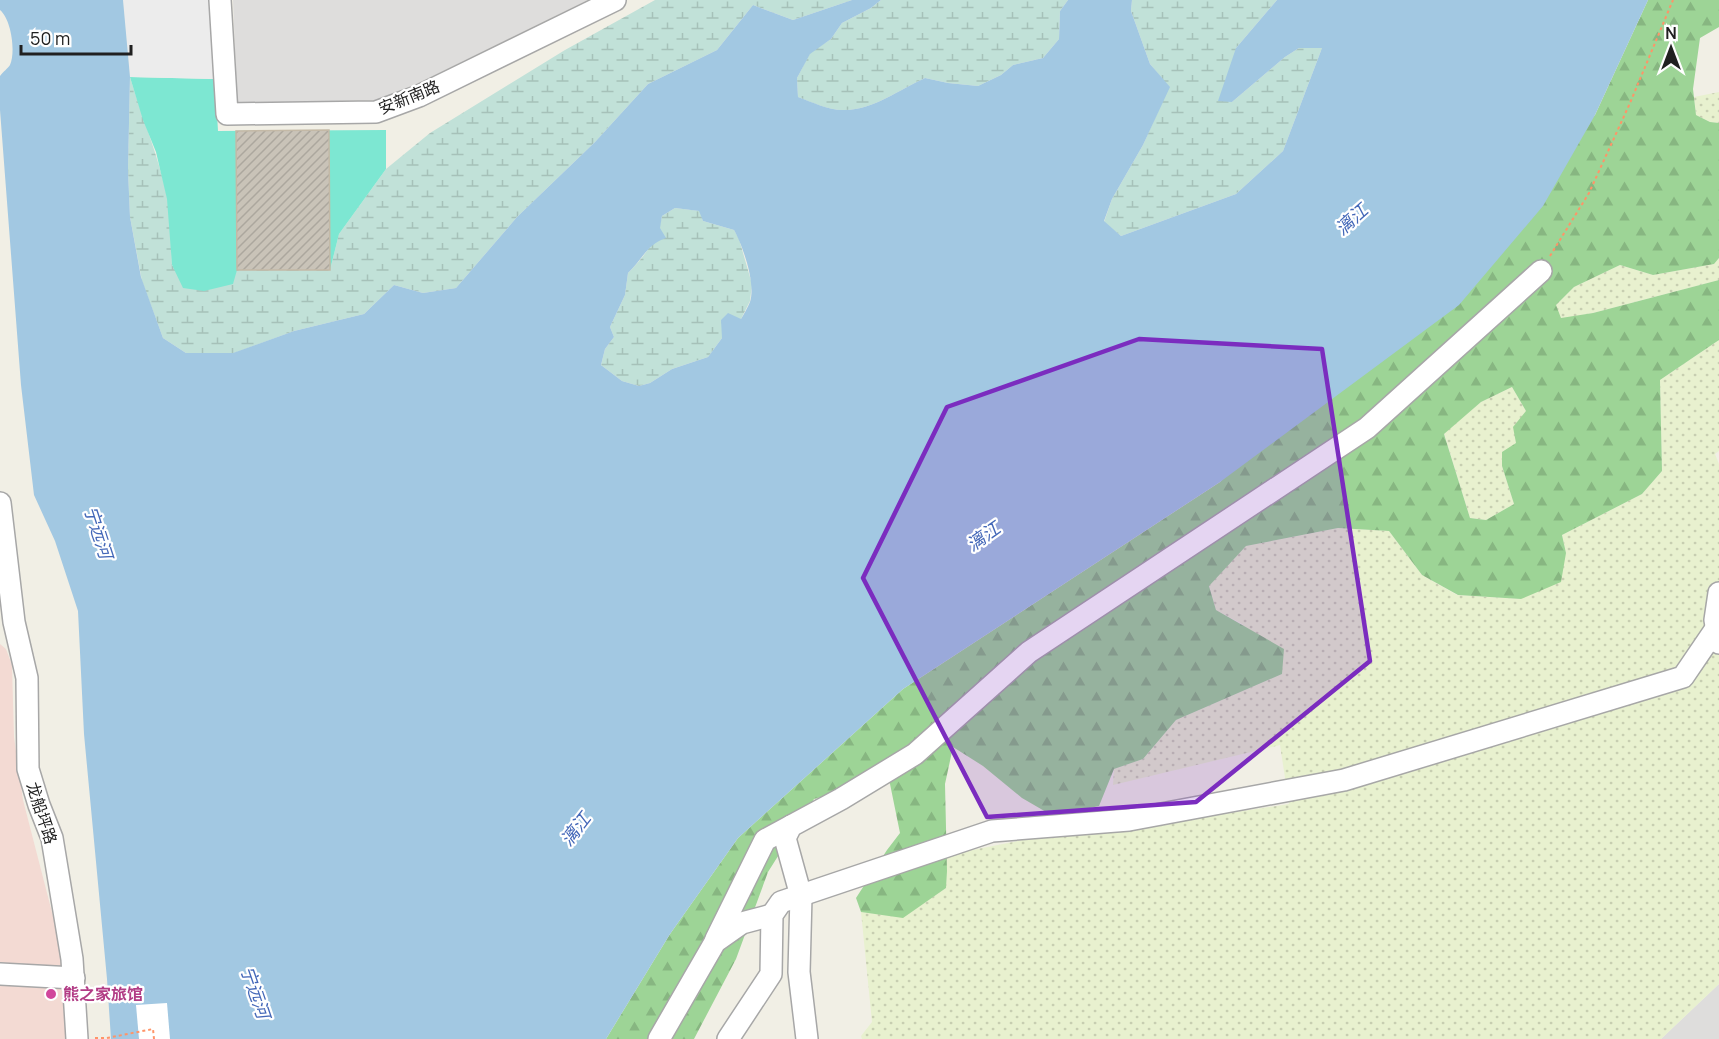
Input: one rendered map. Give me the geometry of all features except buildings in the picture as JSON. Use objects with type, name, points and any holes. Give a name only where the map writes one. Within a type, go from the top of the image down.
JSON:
[{"type":"street","name":"安新南路","points":[[220,0],[227,114],[376,112],[419,96],[603,3]]},
{"type":"street","points":[[659,1039],[715,942],[765,840],[841,799],[915,754],[1029,652],[1367,428],[1541,271]]},
{"type":"street","name":"龙船坪路","points":[[0,503],[7,622],[27,678],[28,769],[52,838],[74,978],[77,1038]]},
{"type":"street","points":[[715,942],[742,923],[771,915],[781,902],[992,831],[1129,820],[1344,780],[1683,677],[1717,637],[1715,610],[1719,593]]},
{"type":"street","points":[[791,826],[785,838],[801,896],[799,972],[807,1039]]},
{"type":"street","points":[[728,1039],[771,974],[771,915]]},
{"type":"street","points":[[0,974],[74,978]]},
{"type":"path","points":[[1541,271],[1589,193],[1673,0]]},
{"type":"path","points":[[77,1038],[107,1038],[153,1029],[154,1039]]},
{"type":"highlighted area","points":[[1139,339],[1322,349],[1370,661],[1196,802],[987,817],[863,578],[947,407]]},
{"type":"shaded area","points":[[123,0],[211,0],[215,79],[130,77]]},
{"type":"shaded area","points":[[233,0],[588,0],[384,100],[237,103]]},
{"type":"shaded area","points":[[130,77],[215,79],[218,131],[386,130],[386,169],[339,234],[330,270],[237,270],[233,284],[204,291],[183,288],[172,265],[167,199],[156,152],[143,120]]},
{"type":"shaded area","points":[[0,644],[6,649],[12,665],[14,737],[23,800],[55,924],[67,1003],[68,1039],[0,1039]]},
{"type":"shaded area","points":[[1719,984],[1719,1039],[1661,1039]]},
{"type":"green space","points":[[655,0],[852,0],[793,20],[753,5],[717,50],[648,84],[595,142],[517,217],[456,288],[423,293],[394,285],[364,314],[294,331],[234,353],[186,353],[163,338],[142,281],[130,217],[128,170],[130,77],[155,151],[167,196],[172,266],[237,270],[330,270],[339,234],[386,169],[430,133],[565,50]]},
{"type":"green space","points":[[881,0],[1068,0],[1060,11],[1059,39],[1043,58],[1013,65],[1001,75],[978,86],[925,78],[865,107],[843,110],[831,109],[798,97],[797,78],[810,53],[831,39],[842,23],[871,8]]},
{"type":"green space","points":[[1132,0],[1277,0],[1236,48],[1232,102],[1299,48],[1322,48],[1283,151],[1236,194],[1121,236],[1104,222],[1112,199],[1143,145],[1169,87],[1150,64],[1131,11]]},
{"type":"green space","points":[[1648,0],[1719,0],[1719,27],[1700,38],[1693,89],[1696,115],[1710,122],[1719,123],[1719,258],[1714,264],[1653,275],[1620,265],[1574,287],[1556,305],[1561,318],[1593,313],[1719,280],[1719,340],[1660,380],[1662,471],[1642,494],[1562,535],[1566,553],[1561,582],[1521,599],[1458,595],[1422,575],[1389,531],[1338,528],[1246,546],[1209,586],[1216,610],[1284,649],[1282,674],[1176,720],[1143,759],[1114,769],[1099,806],[1053,816],[1022,798],[983,766],[953,747],[945,784],[946,888],[903,918],[861,912],[856,898],[900,833],[889,779],[814,799],[768,872],[736,959],[694,1039],[606,1039],[670,934],[738,838],[903,689],[1220,482],[1595,115]],"holes":[[[1512,387],[1526,411],[1513,427],[1516,443],[1502,452],[1502,466],[1514,504],[1486,520],[1470,518],[1444,434],[1481,402]]]},
{"type":"green space","points":[[1719,92],[1719,123],[1710,122],[1696,115],[1694,97]]},
{"type":"green space","points":[[675,208],[700,211],[703,221],[734,230],[739,239],[752,284],[750,301],[741,319],[722,338],[708,357],[672,369],[650,383],[639,386],[622,381],[601,365],[605,349],[614,337],[610,327],[625,295],[628,273],[650,247],[662,216]]},
{"type":"green space","points":[[1719,258],[1719,280],[1593,313],[1561,319],[1556,305],[1574,287],[1620,265],[1653,275],[1714,264]]},
{"type":"green space","points":[[1719,340],[1719,451],[1715,454],[1719,464],[1719,984],[1661,1039],[862,1039],[861,1036],[872,1022],[861,912],[903,917],[946,888],[947,855],[1033,838],[1099,833],[1289,804],[1280,745],[1113,785],[1114,769],[1143,759],[1176,720],[1282,674],[1242,624],[1216,610],[1209,585],[1246,546],[1338,528],[1389,531],[1422,575],[1457,595],[1521,599],[1566,553],[1562,535],[1642,494],[1662,471],[1660,380]]},
{"type":"green space","points":[[1512,387],[1526,411],[1516,443],[1502,466],[1514,504],[1486,520],[1470,518],[1444,433],[1481,402]]},
{"type":"water","points":[[0,0],[123,0],[130,77],[128,170],[130,217],[141,277],[163,338],[186,353],[233,353],[294,331],[364,314],[394,285],[423,293],[456,288],[517,217],[595,142],[648,84],[717,50],[753,5],[793,20],[852,0],[881,0],[871,8],[842,23],[831,39],[810,54],[797,78],[798,97],[826,107],[843,110],[865,107],[925,78],[978,86],[1001,75],[1013,65],[1043,58],[1059,39],[1060,11],[1068,0],[1132,0],[1131,11],[1150,64],[1170,87],[1143,145],[1112,199],[1104,221],[1121,236],[1236,194],[1283,151],[1322,48],[1299,48],[1232,102],[1218,101],[1236,48],[1277,0],[1648,0],[1595,115],[1543,206],[1459,305],[1220,482],[903,689],[738,838],[670,934],[606,1039],[111,1039],[84,734],[78,611],[55,541],[34,495],[21,385],[0,110],[0,76],[10,65],[13,52],[10,28],[0,10]],"holes":[[[675,208],[699,211],[703,221],[734,230],[745,255],[750,276],[749,304],[741,319],[728,313],[721,320],[722,338],[708,357],[672,369],[650,383],[639,386],[622,381],[601,365],[605,349],[614,337],[610,327],[625,295],[628,273],[649,248],[666,238],[660,228],[662,216]]]},
{"type":"pier","points":[[167,1003],[170,1039],[139,1039],[136,1005]]},
{"type":"place","name":"熊之家旅馆","points":[[51,994]]},
{"type":"water label","name":"漓江","points":[[1351,219]]},
{"type":"water label","name":"宁远河","points":[[99,532]]},
{"type":"water label","name":"漓江","points":[[983,536]]},
{"type":"water label","name":"漓江","points":[[575,829]]},
{"type":"water label","name":"宁远河","points":[[256,992]]}]
